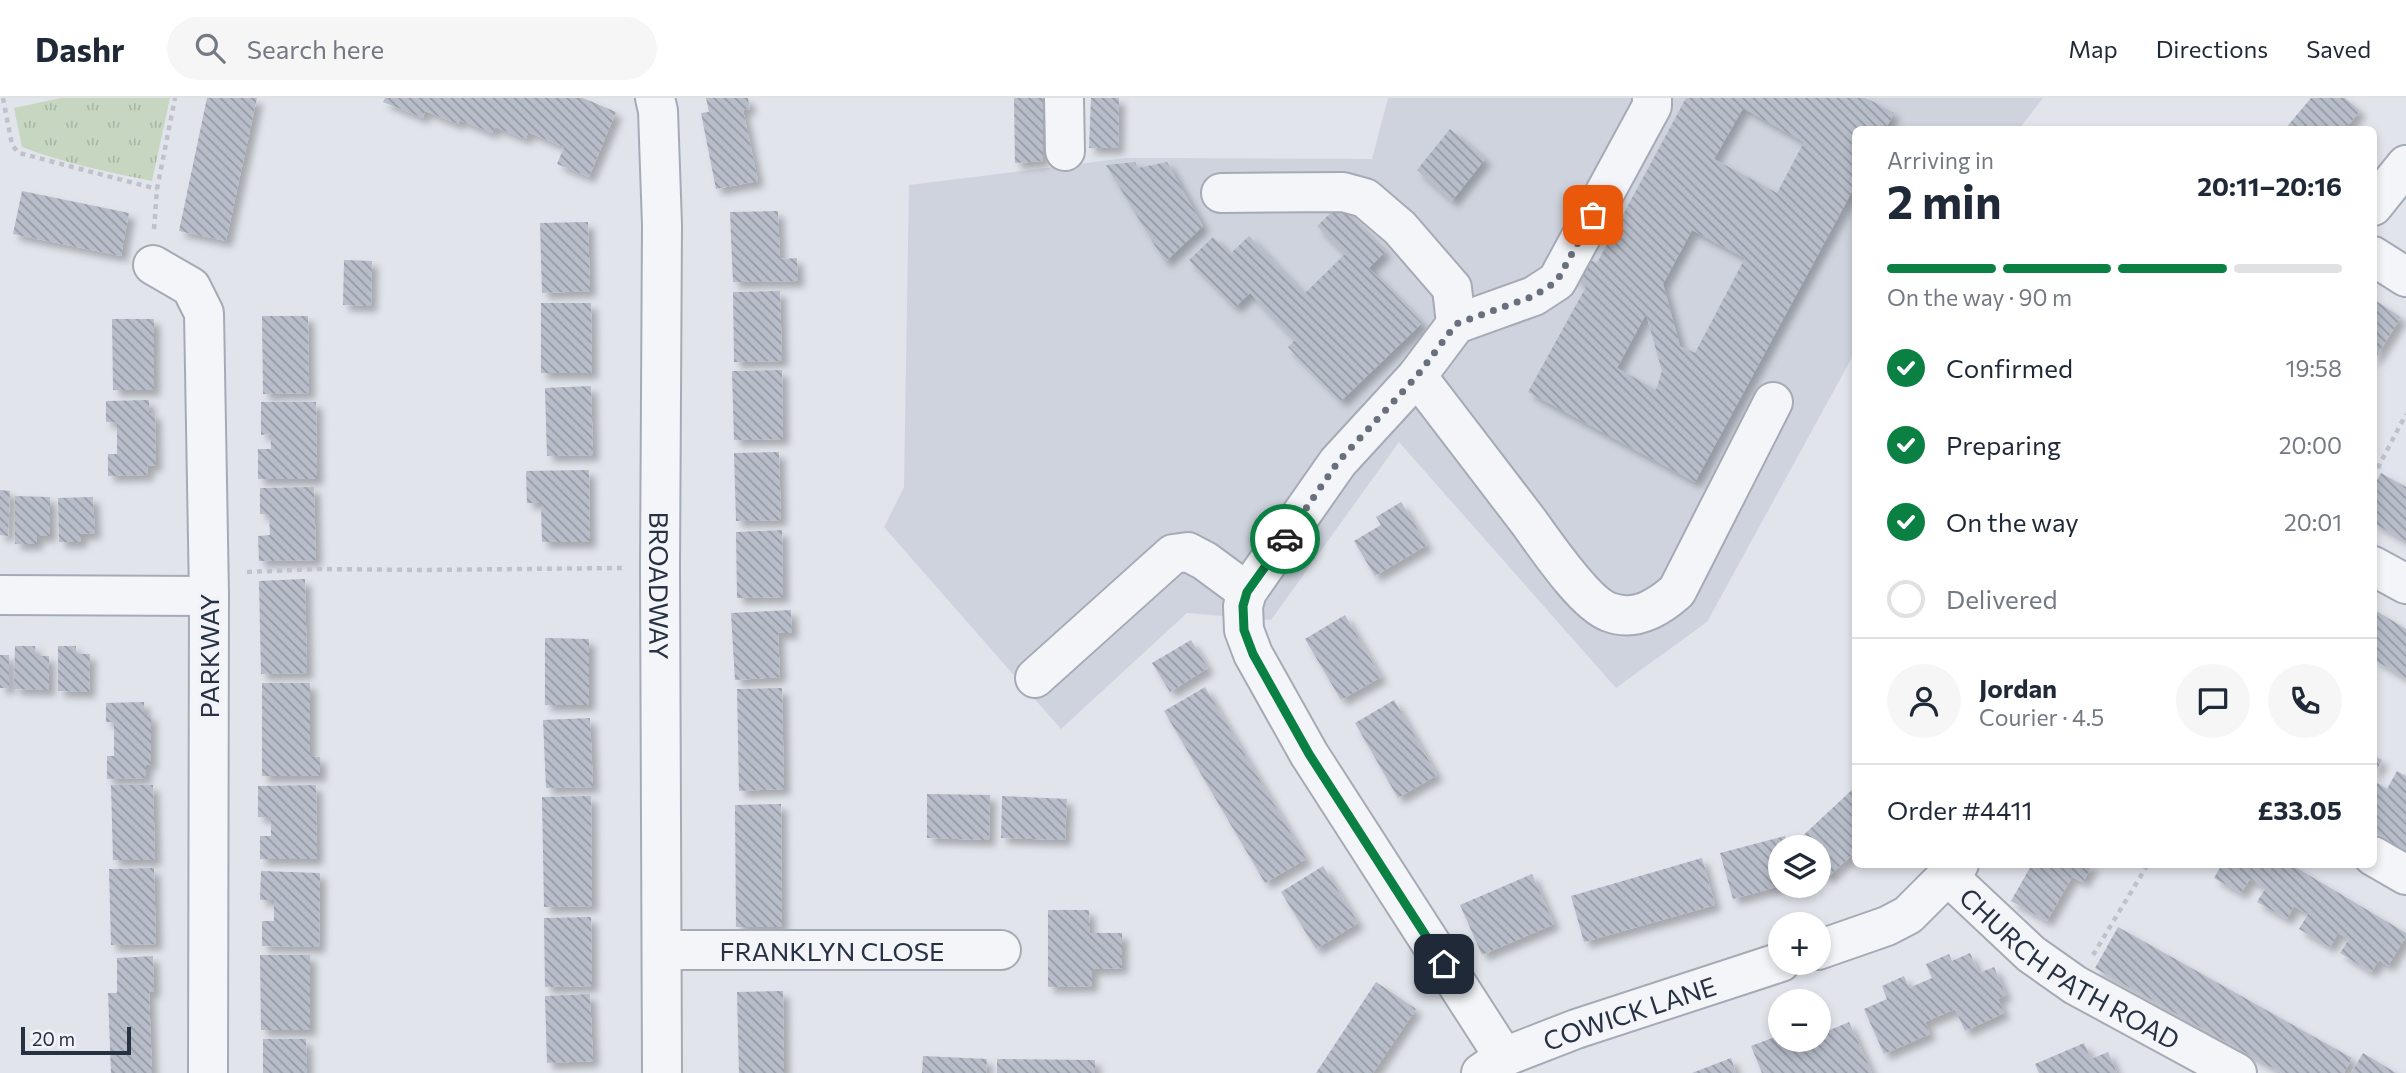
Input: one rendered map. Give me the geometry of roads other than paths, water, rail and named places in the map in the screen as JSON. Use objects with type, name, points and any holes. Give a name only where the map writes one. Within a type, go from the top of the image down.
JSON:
[{"type":"street","name":"BROADWAY","points":[[655,98],[658,111],[662,225],[662,1073]]},
{"type":"street","points":[[1064,98],[1065,151]]},
{"type":"street","points":[[1492,1065],[1253,654],[1244,630],[1245,599],[1338,462],[1417,376],[1456,324],[1534,296],[1557,281],[1652,106],[1652,98]]},
{"type":"street","points":[[2377,200],[2406,164]]},
{"type":"street","points":[[1222,193],[1343,192],[1366,198],[1400,228],[1452,288],[1456,324]]},
{"type":"street","points":[[2377,259],[2406,277]]},
{"type":"street","name":"PARKWAY","points":[[153,264],[191,287],[204,313],[208,584],[208,1073]]},
{"type":"street","points":[[1417,376],[1596,606],[1624,616],[1646,612],[1663,604],[1677,591],[1773,402]]},
{"type":"street","points":[[1035,678],[1173,554],[1188,552],[1205,561],[1245,599]]},
{"type":"street","points":[[2377,568],[2406,584]]},
{"type":"street","points":[[0,595],[208,584]]},
{"type":"street","points":[[2377,858],[2406,875]]},
{"type":"street","points":[[1831,945],[1887,926],[1908,915],[1954,870]]},
{"type":"street","name":"CHURCH PATH ROAD","points":[[1954,870],[2031,954],[2184,1060],[2236,1073]]},
{"type":"street","name":"FRANKLYN CLOSE","points":[[662,950],[1001,950]]},
{"type":"street","name":"COWICK LANE","points":[[1492,1065],[1576,1029],[1768,966]]}]
